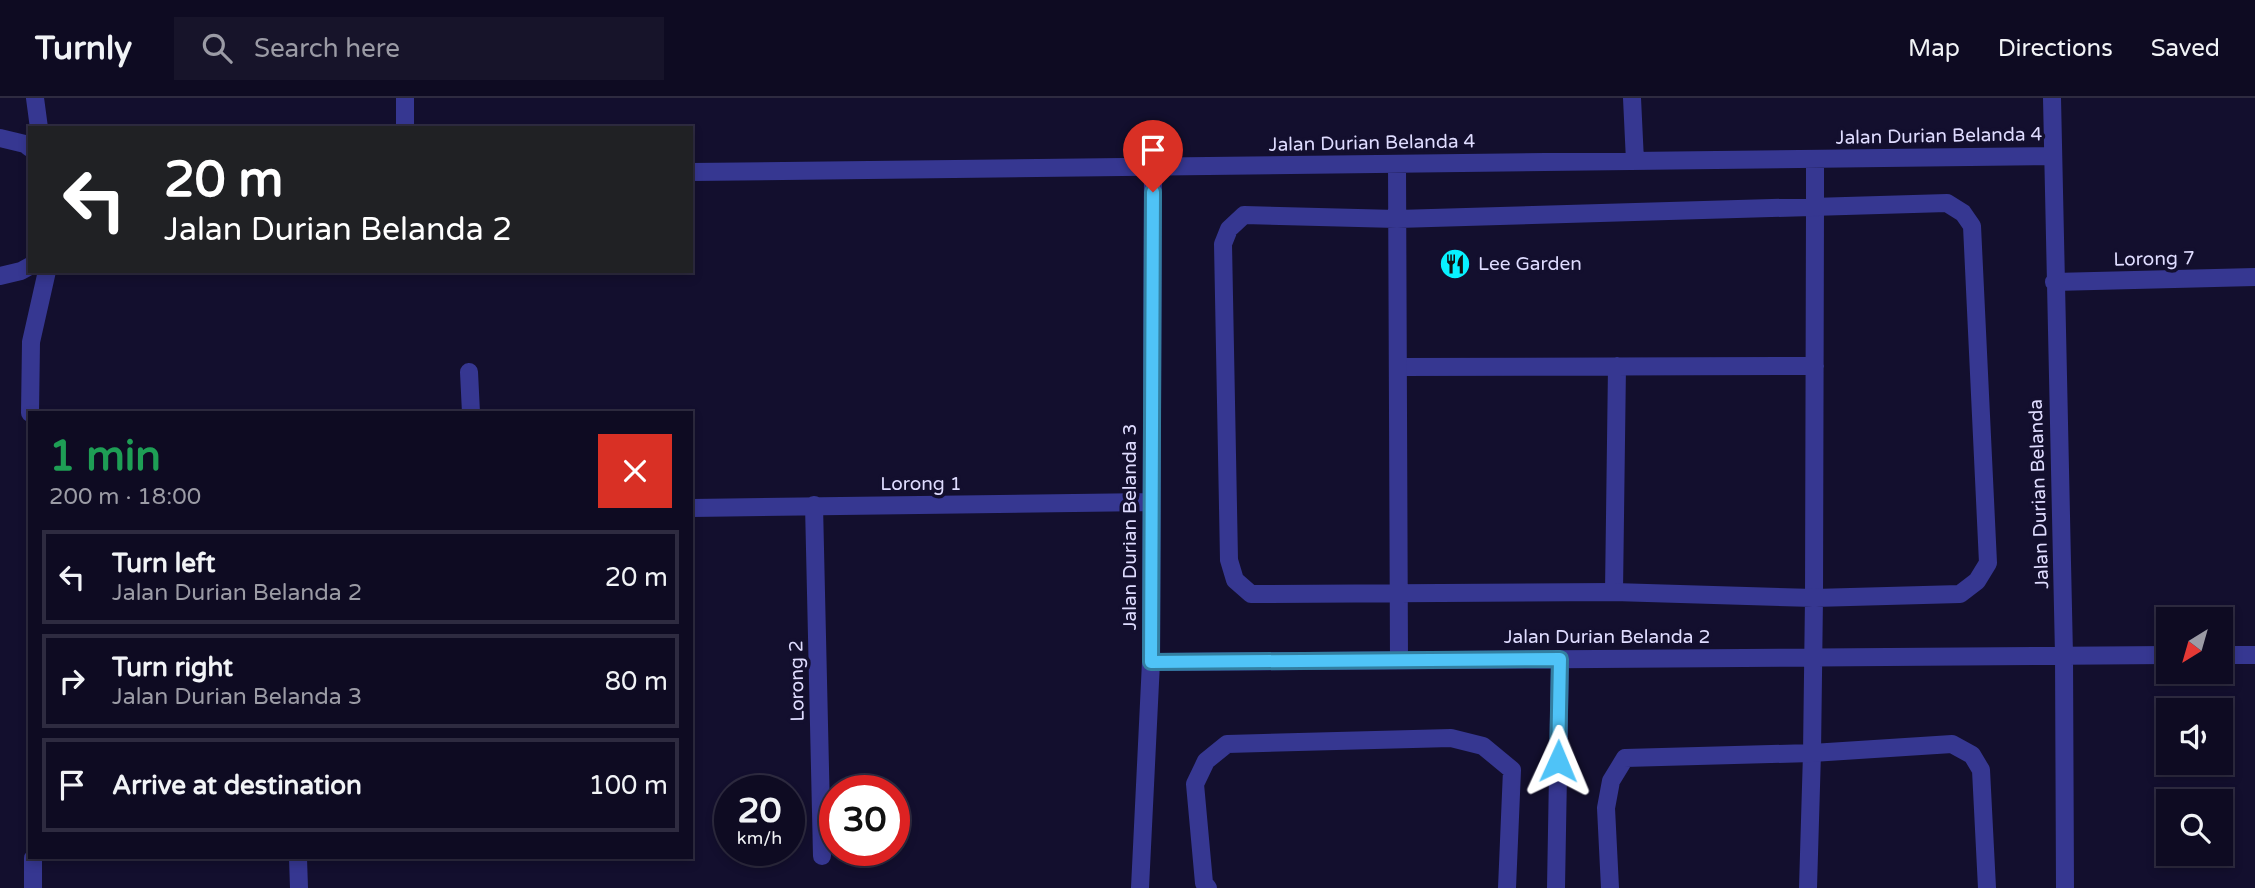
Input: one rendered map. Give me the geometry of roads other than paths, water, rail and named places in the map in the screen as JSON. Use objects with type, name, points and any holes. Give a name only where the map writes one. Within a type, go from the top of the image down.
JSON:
[{"type":"street","points":[[35,98],[39,126]]},
{"type":"street","points":[[405,98],[405,126]]},
{"type":"street","points":[[1632,98],[1635,161]]},
{"type":"street","name":"Jalan Durian Belanda","points":[[2052,98],[2064,655],[2065,888]]},
{"type":"street","points":[[0,138],[28,147]]},
{"type":"street","name":"Jalan Durian Belanda 4","points":[[693,172],[2053,156]]},
{"type":"street","points":[[1808,888],[1814,657],[1815,159]]},
{"type":"street","points":[[1397,164],[1399,660]]},
{"type":"street","name":"Jalan Durian Belanda 3","points":[[1140,888],[1151,662],[1153,166]]},
{"type":"street","points":[[1947,203],[1963,213],[1972,226],[1988,563],[1977,581],[1960,594],[1814,598],[1614,592],[1251,594],[1235,580],[1229,560],[1223,244],[1229,229],[1244,215],[1397,219],[1947,203]]},
{"type":"street","points":[[0,276],[28,267]]},
{"type":"street","points":[[30,411],[31,342],[47,273]]},
{"type":"street","name":"Lorong 7","points":[[2054,282],[2255,277]]},
{"type":"street","points":[[1614,592],[1617,366]]},
{"type":"street","points":[[1398,367],[1815,366]]},
{"type":"street","points":[[470,372],[471,411]]},
{"type":"street","name":"Lorong 1","points":[[693,508],[1151,502]]},
{"type":"street","name":"Lorong 2","points":[[814,505],[820,775]]},
{"type":"street","name":"Jalan Durian Belanda 2","points":[[1151,662],[2156,655]]},
{"type":"street","points":[[2233,655],[2255,655]]},
{"type":"street","points":[[1556,888],[1560,659]]},
{"type":"street","points":[[1208,888],[1204,883],[1195,784],[1206,761],[1227,744],[1451,738],[1483,746],[1512,770],[1507,888]]},
{"type":"street","points":[[1610,888],[1606,808],[1611,781],[1625,758],[1812,753],[1952,744],[1972,755],[1981,771],[1987,888]]},
{"type":"street","points":[[33,859],[33,888]]},
{"type":"street","points":[[298,859],[299,888]]},
{"type":"place","name":"Lee Garden","points":[[1455,264]]}]
